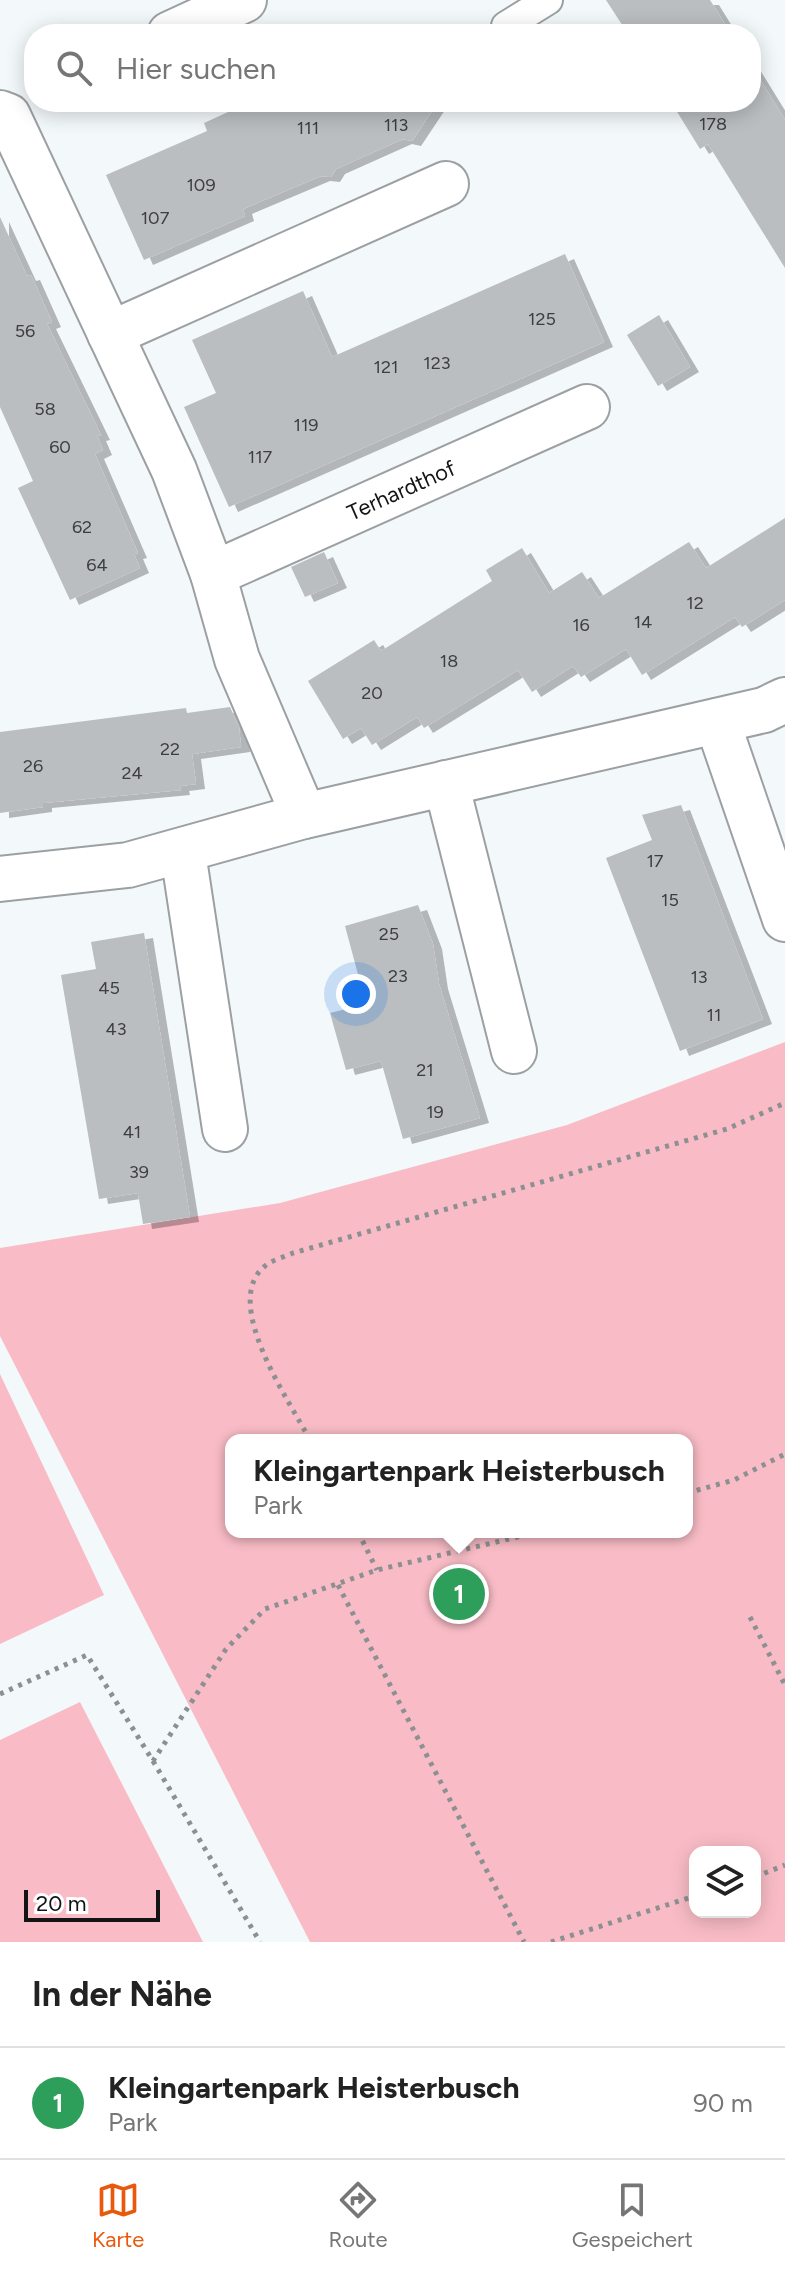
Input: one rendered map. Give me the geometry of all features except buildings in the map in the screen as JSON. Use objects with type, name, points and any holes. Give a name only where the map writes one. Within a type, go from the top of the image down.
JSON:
[{"type":"street","points":[[192,24],[244,0]]},
{"type":"street","points":[[14,110],[110,334],[174,470],[213,574],[237,659],[304,816]]},
{"type":"street","points":[[110,334],[446,184]]},
{"type":"street","name":"Terhardthof","points":[[213,574],[587,407]]},
{"type":"street","points":[[0,879],[128,865],[183,853],[304,816],[764,710],[785,700]]},
{"type":"street","points":[[717,721],[785,919]]},
{"type":"street","points":[[446,783],[514,1051]]},
{"type":"street","points":[[183,853],[225,1129]]},
{"type":"lane","points":[[509,24],[548,0]]},
{"type":"path","points":[[307,1434],[248,1313],[251,1287],[264,1267],[293,1253],[727,1129],[785,1103]]},
{"type":"path","points":[[693,1491],[734,1480],[785,1454]]},
{"type":"path","points":[[361,1538],[377,1570]]},
{"type":"path","points":[[153,1761],[226,1649],[265,1609],[377,1570],[513,1538]]},
{"type":"path","points":[[338,1585],[524,1942]]},
{"type":"path","points":[[750,1617],[785,1685]]},
{"type":"path","points":[[0,1694],[87,1655],[260,1942]]},
{"type":"path","points":[[761,1875],[785,1865]]},
{"type":"path","points":[[551,1942],[689,1898]]},
{"type":"shaded area","points":[[785,1042],[785,1942],[310,1942],[0,1336],[0,1248],[280,1203],[567,1125]]},
{"type":"shaded area","points":[[0,1374],[104,1595],[0,1644]]},
{"type":"shaded area","points":[[80,1702],[203,1942],[0,1942],[0,1740]]},
{"type":"place","name":"Kleingartenpark Heisterbusch","points":[[459,1594]]}]
